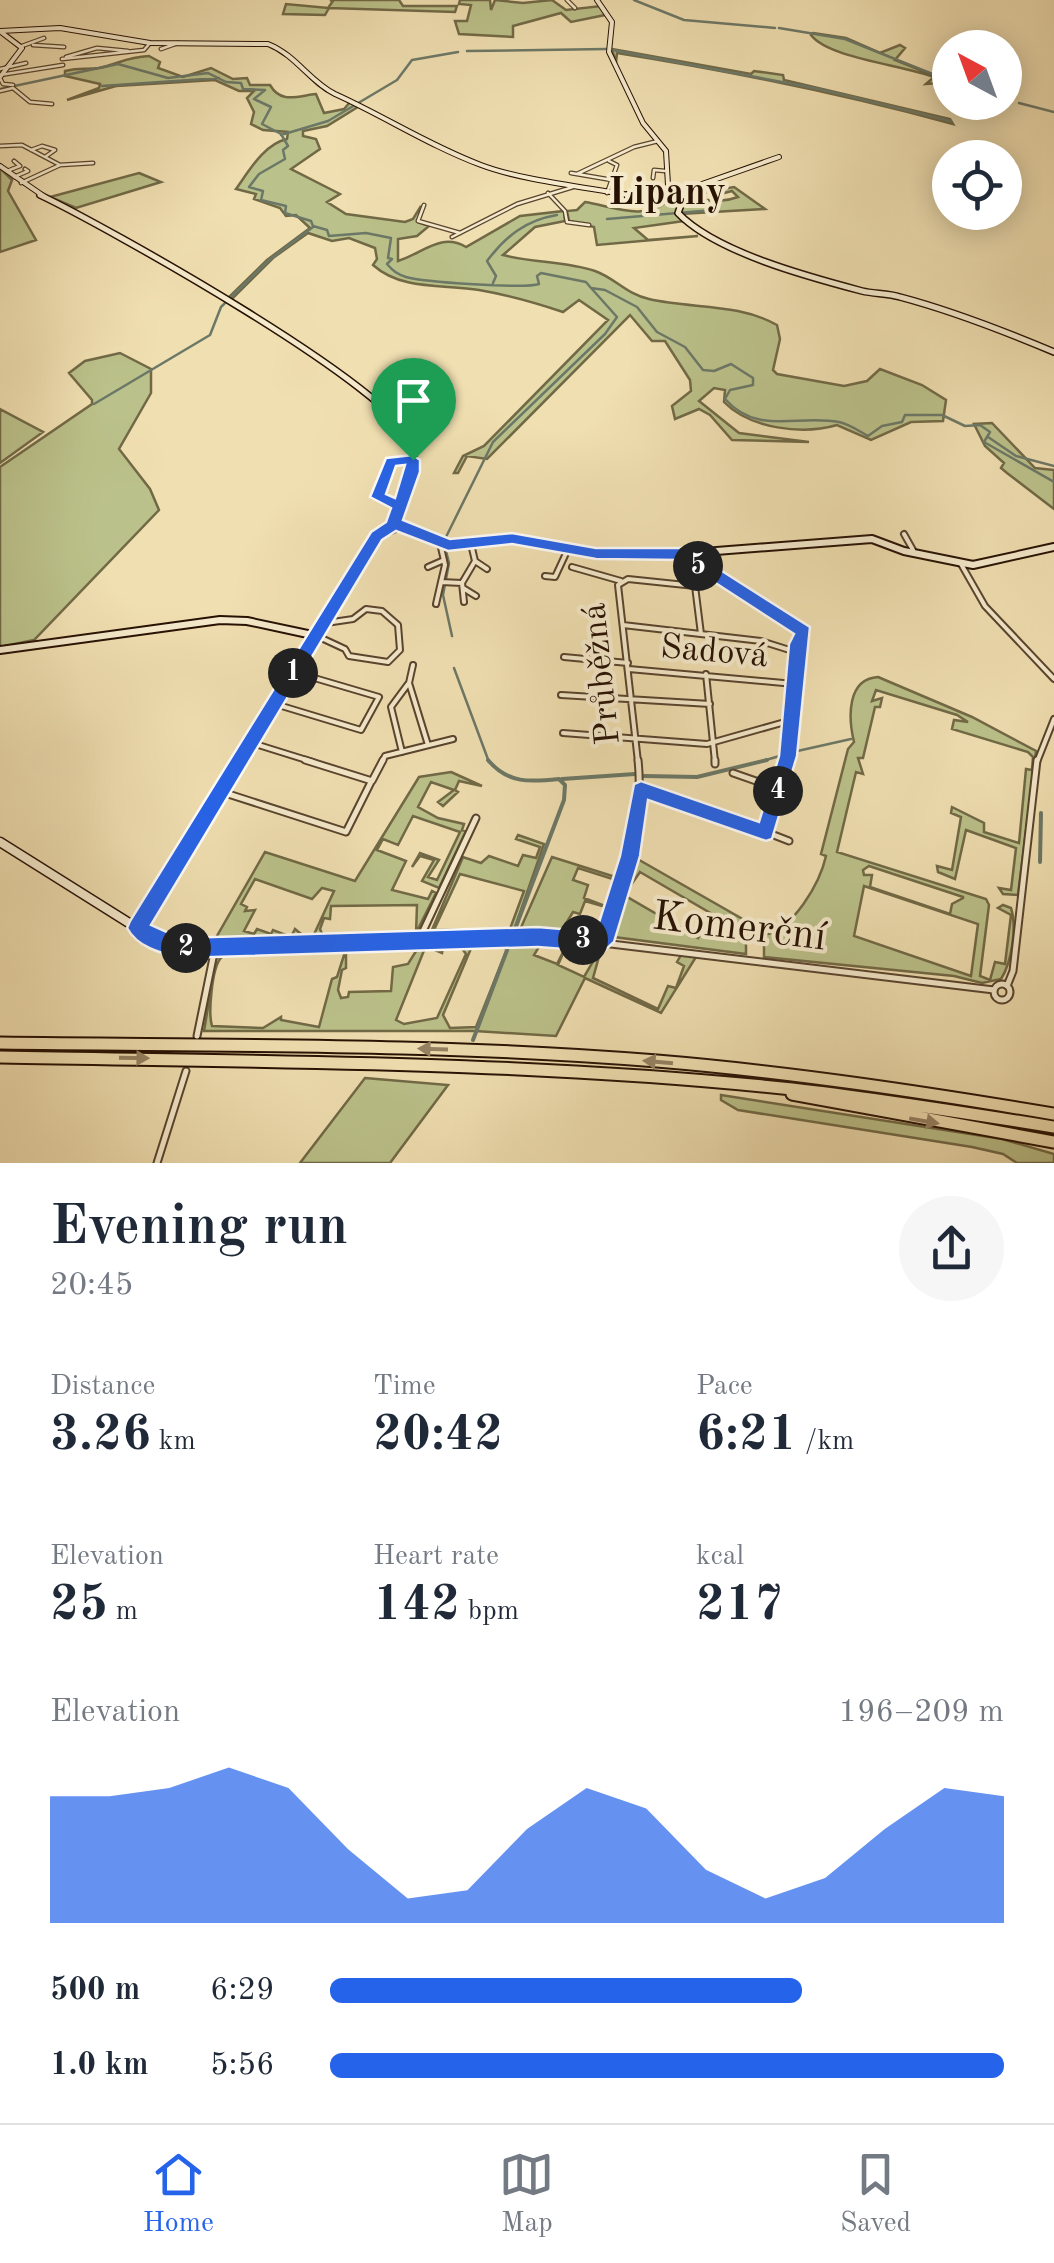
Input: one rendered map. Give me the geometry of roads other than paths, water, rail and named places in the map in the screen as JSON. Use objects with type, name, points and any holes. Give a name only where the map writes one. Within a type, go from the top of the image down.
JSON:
[{"type":"highway","points":[[0,1043],[401,1048],[600,1057],[838,1080],[1054,1114]]},
{"type":"highway","points":[[0,1060],[490,1065],[760,1085],[1054,1126]]},
{"type":"highway","points":[[760,1085],[824,1102],[1054,1146]]},
{"type":"street","points":[[567,0],[575,8]]},
{"type":"street","points":[[597,0],[612,22],[609,50],[644,124],[666,151],[665,170],[674,194],[682,202],[679,214],[715,243],[865,292],[895,295],[985,323],[1054,352]]},
{"type":"street","points":[[0,31],[64,28],[150,43],[256,41],[278,47],[328,90],[470,162],[644,198],[674,194],[778,157]]},
{"type":"street","points":[[0,31],[22,46]]},
{"type":"street","points":[[33,44],[44,38]]},
{"type":"street","points":[[128,52],[120,48],[78,50],[62,59],[128,52],[148,49],[150,43]]},
{"type":"street","points":[[161,49],[178,44]]},
{"type":"street","points":[[0,75],[22,46],[64,47]]},
{"type":"street","points":[[7,67],[26,63]]},
{"type":"street","points":[[0,75],[63,65]]},
{"type":"street","points":[[0,75],[3,84],[13,85]]},
{"type":"street","points":[[0,90],[13,88],[30,102],[52,104]]},
{"type":"street","points":[[577,174],[658,140]]},
{"type":"street","points":[[0,146],[18,144],[60,165]]},
{"type":"street","points":[[32,150],[42,146],[55,150],[46,157]]},
{"type":"street","points":[[607,192],[618,165],[609,161]]},
{"type":"street","points":[[6,171],[20,166],[14,162]]},
{"type":"street","points":[[21,183],[60,165],[93,164]]},
{"type":"street","points":[[0,166],[21,183],[102,226],[332,368],[407,431],[414,442],[413,460],[393,526]]},
{"type":"street","points":[[14,177],[28,172],[25,169]]},
{"type":"street","points":[[653,178],[654,170],[665,170]]},
{"type":"street","points":[[571,173],[612,180]]},
{"type":"street","points":[[452,237],[548,193],[578,186]]},
{"type":"street","points":[[548,193],[566,211],[568,222],[588,225]]},
{"type":"street","points":[[424,205],[418,221],[460,233]]},
{"type":"street","points":[[400,506],[378,497],[391,461],[413,460]]},
{"type":"street","points":[[0,842],[137,928],[377,536],[393,526],[407,526],[444,544],[512,538],[596,554],[689,553],[848,538],[878,540],[962,564],[985,564],[1054,548]]},
{"type":"street","points":[[904,534],[910,547],[922,555]]},
{"type":"street","points":[[436,604],[444,582],[444,544]]},
{"type":"street","points":[[470,544],[475,561],[487,570]]},
{"type":"street","points":[[545,576],[555,577],[568,549]]},
{"type":"street","points":[[689,553],[688,560],[804,632],[797,652],[790,748],[766,832]]},
{"type":"street","points":[[428,567],[444,560]]},
{"type":"street","points":[[464,602],[462,586],[475,561]]},
{"type":"street","points":[[962,564],[961,573],[1008,633],[1054,680]]},
{"type":"street","points":[[572,568],[621,581]]},
{"type":"street","points":[[701,634],[695,586],[708,572]]},
{"type":"street","name":"Průběžná","points":[[603,942],[630,856],[641,790],[633,739],[629,666],[616,596],[621,581],[695,586]]},
{"type":"street","points":[[444,582],[462,586],[476,596]]},
{"type":"street","points":[[0,650],[220,620],[247,621],[317,636],[344,648],[349,656],[388,662],[400,650],[398,625],[382,610],[366,609],[353,619],[326,623]]},
{"type":"street","points":[[623,625],[761,641],[797,652]]},
{"type":"street","name":"Sadová","points":[[564,657],[795,684]]},
{"type":"street","points":[[402,752],[391,707],[409,684],[413,665]]},
{"type":"street","points":[[275,704],[361,730],[378,697],[294,672]]},
{"type":"street","points":[[706,674],[715,764]]},
{"type":"street","points":[[409,684],[428,746]]},
{"type":"street","points":[[561,695],[710,704]]},
{"type":"street","points":[[1007,986],[1013,971],[1038,755],[1054,719]]},
{"type":"street","points":[[563,733],[707,744],[792,720]]},
{"type":"street","points":[[222,792],[346,832],[384,756],[453,739]]},
{"type":"street","points":[[252,743],[372,780]]},
{"type":"street","points":[[732,773],[779,789]]},
{"type":"street","points":[[641,790],[789,841]]},
{"type":"street","points":[[417,944],[476,818]]},
{"type":"street","name":"Komerční","points":[[137,928],[160,943],[180,948],[417,944],[538,937],[994,990],[1000,999],[1007,1000],[1011,994],[1007,986],[996,984],[994,990]]},
{"type":"street","points":[[197,1036],[215,948]]},
{"type":"street","points":[[157,1163],[186,1071]]},
{"type":"waterway","points":[[634,0],[684,20],[775,28]]},
{"type":"waterway","points":[[779,28],[845,39],[932,74]]},
{"type":"waterway","points":[[467,51],[606,49]]},
{"type":"waterway","points":[[612,50],[819,89],[951,121]]},
{"type":"waterway","points":[[281,135],[328,121],[397,80],[412,60],[458,52]]},
{"type":"waterway","points":[[0,89],[118,64],[168,78],[208,73],[218,78]]},
{"type":"waterway","points":[[102,86],[218,78]]},
{"type":"waterway","points":[[218,78],[241,83],[243,89],[265,90],[254,99],[271,107],[262,124],[281,135]]},
{"type":"waterway","points":[[1022,104],[1054,112]]},
{"type":"waterway","points":[[281,135],[288,146],[283,150],[285,159],[259,174],[249,187],[263,191],[261,200],[286,206],[285,213],[311,221],[313,226],[327,230],[329,236],[366,233],[391,238],[388,258],[392,259],[387,264],[400,275],[515,286],[539,284],[537,276],[541,273],[586,282],[591,288],[605,290],[637,307],[657,332],[685,347],[703,370],[714,371],[731,364],[753,378],[753,385],[730,390],[725,399],[751,417],[839,422],[868,436],[882,426],[902,422],[905,415],[942,415],[965,426],[980,425],[990,432],[984,442],[1054,482]]},
{"type":"waterway","points":[[607,219],[713,210]]},
{"type":"waterway","points":[[493,283],[496,276],[487,261],[502,244],[526,225],[557,215]]},
{"type":"waterway","points":[[94,404],[210,335],[221,307],[269,260],[313,227]]},
{"type":"waterway","points":[[445,539],[493,442],[605,334],[617,317],[592,289]]},
{"type":"waterway","points":[[988,437],[1016,456],[1054,466]]},
{"type":"waterway","points":[[445,547],[449,563],[443,595],[452,636]]},
{"type":"waterway","points":[[454,668],[488,760]]},
{"type":"waterway","points":[[793,752],[851,739]]},
{"type":"waterway","points":[[760,762],[783,755]]},
{"type":"waterway","points":[[473,1040],[564,800],[565,785],[559,779],[529,781],[512,777],[488,760]]},
{"type":"waterway","points":[[760,762],[767,760]]},
{"type":"waterway","points":[[644,776],[697,777],[760,762]]},
{"type":"waterway","points":[[562,779],[635,774]]},
{"type":"waterway","points":[[1040,862],[1041,813]]},
{"type":"district","name":"Lipany","points":[[667,194]]}]
